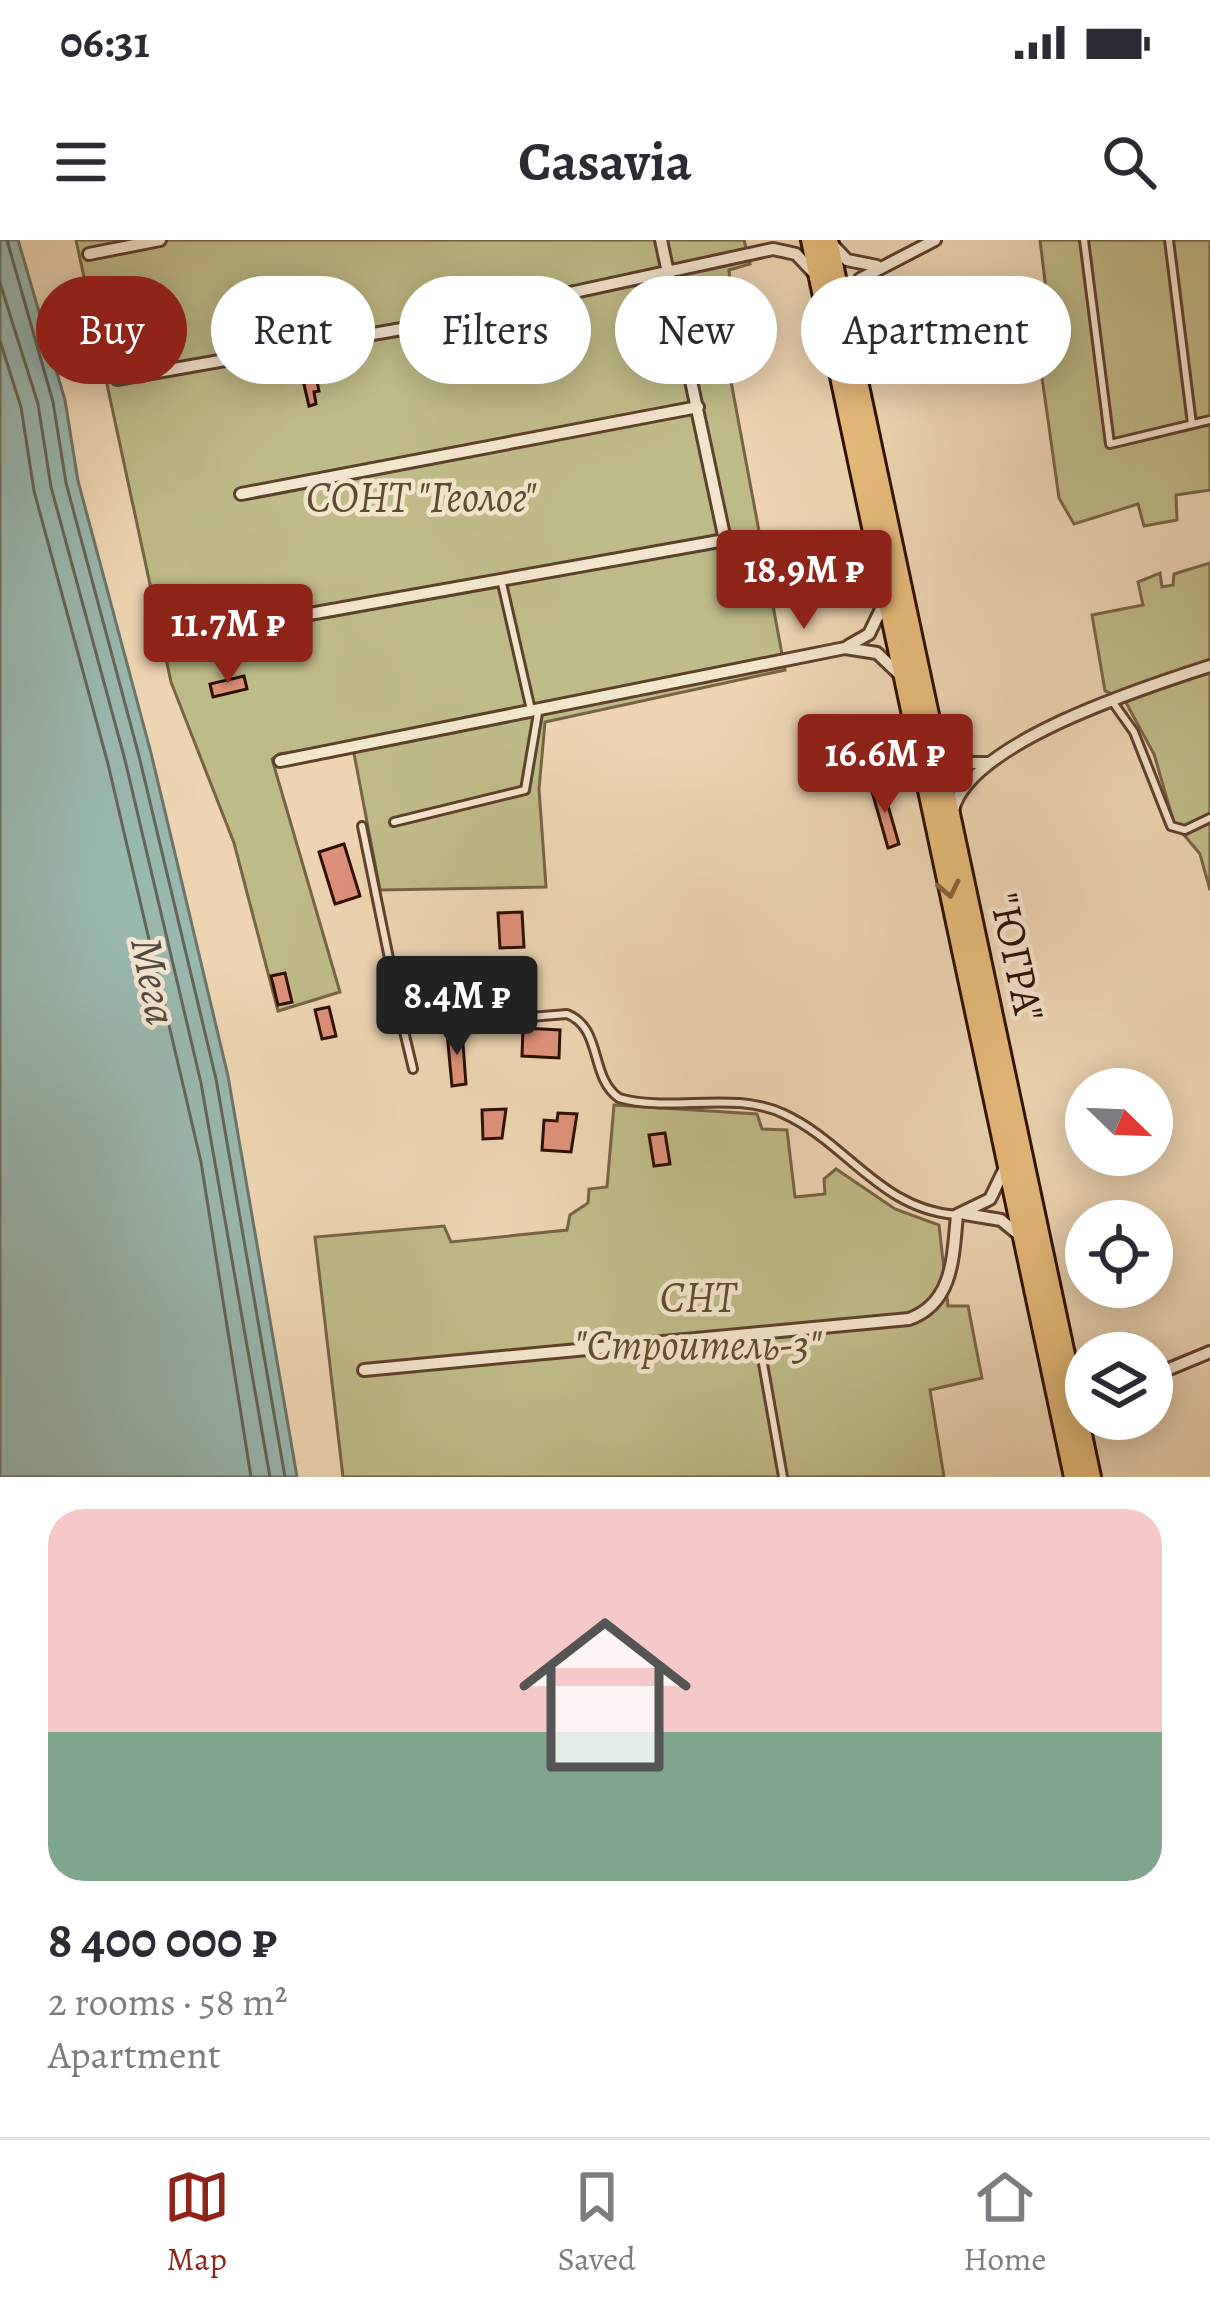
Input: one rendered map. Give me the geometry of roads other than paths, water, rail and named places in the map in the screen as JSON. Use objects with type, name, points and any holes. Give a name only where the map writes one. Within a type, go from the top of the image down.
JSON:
[{"type":"highway","name":"\"ЮГРА\"","points":[[811,240],[819,276]]},
{"type":"highway","name":"\"ЮГРА\"","points":[[829,240],[836,276]]},
{"type":"highway","name":"\"ЮГРА\"","points":[[841,384],[1074,1477]]},
{"type":"highway","name":"\"ЮГРА\"","points":[[859,384],[1065,1353]]},
{"type":"highway","name":"\"ЮГРА\"","points":[[1083,1440],[1091,1477]]},
{"type":"street","points":[[89,254],[160,240]]},
{"type":"street","points":[[661,240],[669,276],[760,252],[778,240]]},
{"type":"street","points":[[829,240],[847,260],[880,266]]},
{"type":"street","points":[[867,276],[934,240]]},
{"type":"street","points":[[760,252],[796,254],[814,276]]},
{"type":"street","points":[[187,366],[615,286]]},
{"type":"street","points":[[259,623],[725,540],[693,384]]},
{"type":"street","points":[[241,494],[698,407]]},
{"type":"street","points":[[845,648],[875,627],[885,589]]},
{"type":"street","points":[[280,761],[845,648],[877,653],[904,685]]},
{"type":"street","points":[[951,817],[959,791],[990,763],[1112,701],[1210,666]]},
{"type":"street","points":[[934,737],[948,755],[962,763],[990,763]]},
{"type":"street","points":[[959,1214],[990,1199],[1006,1157]]},
{"type":"street","points":[[959,1214],[1001,1220],[1026,1250]]},
{"type":"street","points":[[364,1370],[909,1318],[926,1311],[945,1288],[959,1214]]},
{"type":"street","points":[[1173,1367],[1210,1352]]},
{"type":"lane","points":[[1084,240],[1110,444],[1210,420]]},
{"type":"lane","points":[[1169,240],[1192,424]]},
{"type":"lane","points":[[725,540],[732,583]]},
{"type":"lane","points":[[394,822],[525,790],[535,713],[501,579]]},
{"type":"lane","points":[[1112,701],[1134,732],[1171,826],[1185,830],[1210,818]]},
{"type":"lane","points":[[362,826],[413,1070]]},
{"type":"lane","points":[[404,1027],[567,1014],[586,1027],[603,1081],[619,1098],[776,1110],[896,1198],[959,1214]]},
{"type":"lane","points":[[758,1335],[783,1477]]},
{"type":"water","name":"Мега","points":[[0,240],[18,240],[36,301],[36,384],[60,384],[65,400],[78,481],[151,753],[228,1076],[297,1477],[0,1477]]},
{"type":"park label","name":"СОНТ \"Геолог\"","points":[[421,496]]},
{"type":"park label","name":"СНТ \"Строитель-3\"","points":[[698,1320]]}]
